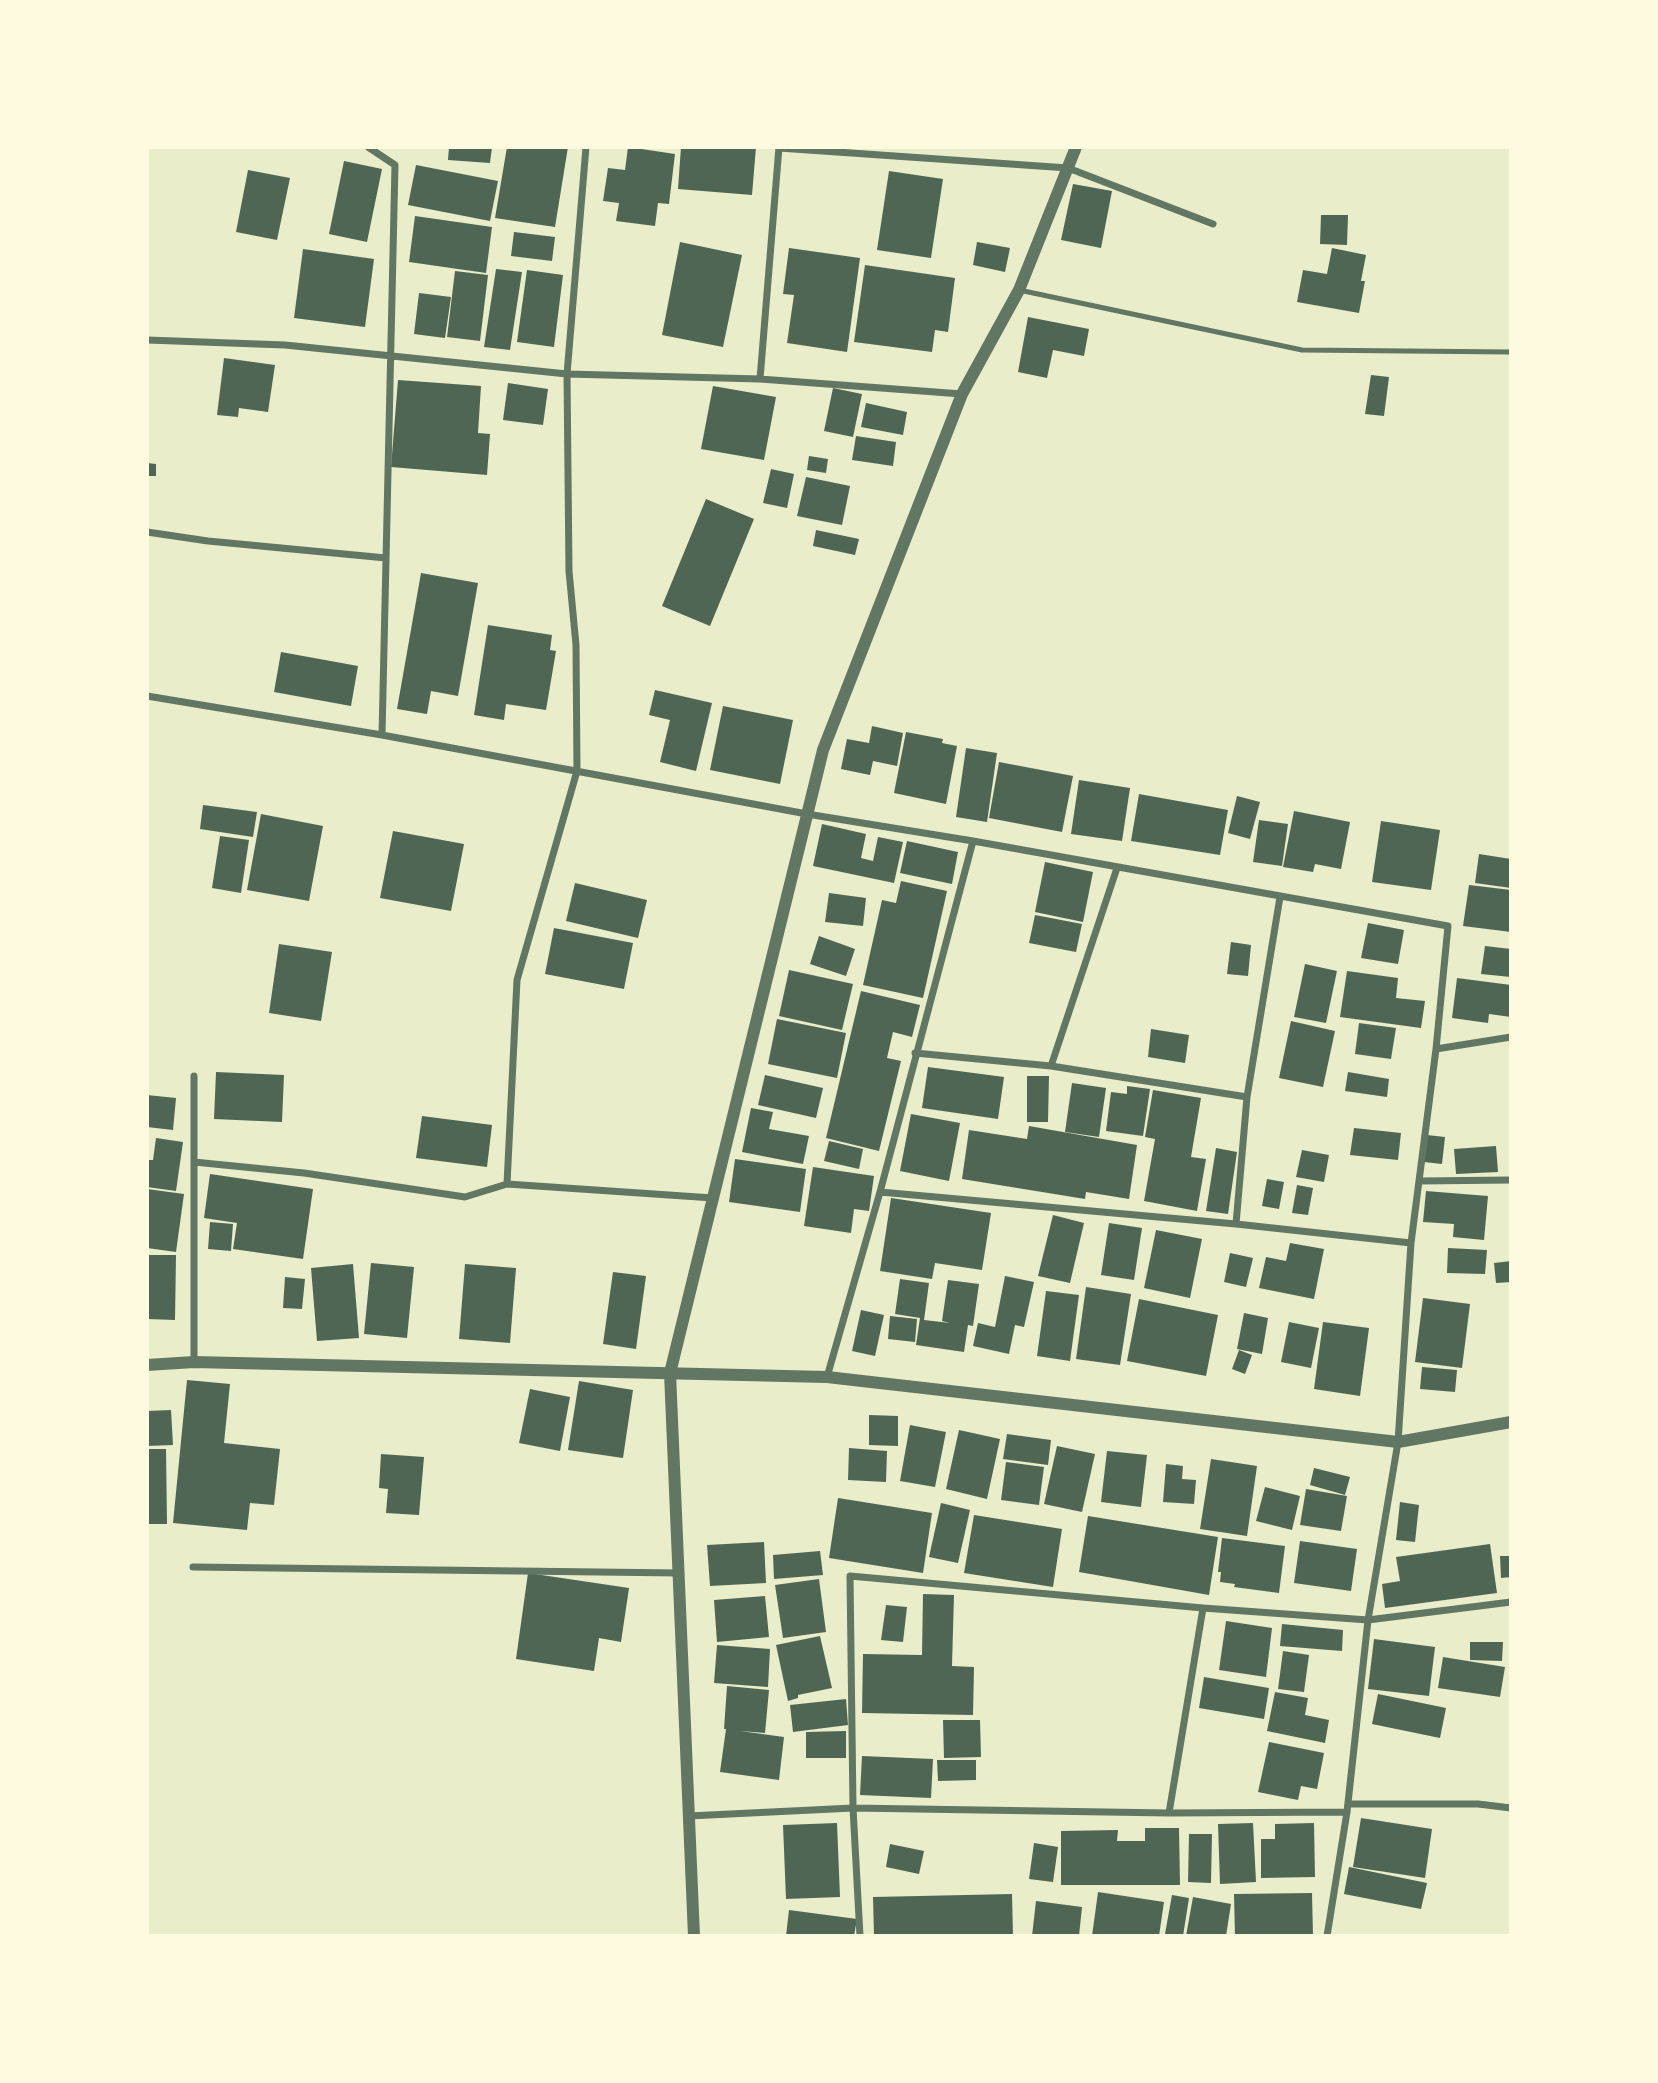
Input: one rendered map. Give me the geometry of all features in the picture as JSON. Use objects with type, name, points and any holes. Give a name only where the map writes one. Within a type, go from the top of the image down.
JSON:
[{"type":"street","points":[[368,147],[395,165],[382,734]]},
{"type":"street","points":[[507,1184],[517,980],[577,771],[576,645],[569,571],[567,374],[586,147]]},
{"type":"street","points":[[694,1936],[670,1373],[823,750],[962,394],[1019,290],[1076,147]]},
{"type":"street","points":[[760,379],[779,148],[1068,168],[1213,224]]},
{"type":"street","points":[[147,340],[285,345],[567,374],[760,379],[962,394]]},
{"type":"street","points":[[147,531],[208,541],[386,558]]},
{"type":"street","points":[[147,696],[382,734],[807,814],[1448,926],[1436,1049],[1411,1243],[1398,1442],[1368,1620],[1348,1808],[1327,1936]]},
{"type":"street","points":[[827,1377],[880,1192],[973,841]]},
{"type":"street","points":[[1051,1066],[1116,868]]},
{"type":"street","points":[[1236,1224],[1247,1097],[1280,897]]},
{"type":"street","points":[[1436,1049],[1511,1037]]},
{"type":"street","points":[[915,1053],[1051,1066],[1247,1097]]},
{"type":"street","points":[[194,1076],[194,1362]]},
{"type":"street","points":[[194,1162],[304,1173],[465,1197],[507,1184],[713,1198]]},
{"type":"street","points":[[1419,1181],[1511,1180]]},
{"type":"street","points":[[880,1192],[1236,1224],[1411,1243]]},
{"type":"street","points":[[147,1365],[194,1362],[827,1377],[1398,1442],[1511,1422]]},
{"type":"street","points":[[193,1567],[679,1573]]},
{"type":"street","points":[[860,1936],[853,1808],[850,1576],[1368,1620],[1511,1602]]},
{"type":"street","points":[[1169,1813],[1203,1608]]},
{"type":"street","points":[[689,1816],[853,1808],[1169,1813],[1478,1804],[1511,1808]]},
{"type":"lane","points":[[1019,290],[1302,350],[1511,352]]},
{"type":"building","points":[[449,147],[492,147],[490,163],[448,160]]},
{"type":"building","points":[[507,147],[568,147],[555,227],[495,218]]},
{"type":"building","points":[[628,147],[675,154],[669,204],[658,203],[655,226],[616,221],[619,203],[603,201],[608,168],[625,170]]},
{"type":"building","points":[[681,147],[756,147],[752,195],[678,189]]},
{"type":"building","points":[[344,161],[382,169],[367,242],[329,234]]},
{"type":"building","points":[[416,165],[498,181],[490,221],[408,205]]},
{"type":"building","points":[[248,170],[290,178],[277,240],[236,232]]},
{"type":"building","points":[[889,171],[943,179],[931,258],[877,250]]},
{"type":"building","points":[[1073,184],[1112,191],[1101,248],[1061,240]]},
{"type":"building","points":[[1321,215],[1348,215],[1347,245],[1320,244]]},
{"type":"building","points":[[415,216],[492,227],[486,273],[409,262]]},
{"type":"building","points":[[514,232],[555,237],[552,261],[511,256]]},
{"type":"building","points":[[680,242],[742,255],[723,347],[662,335]]},
{"type":"building","points":[[977,242],[1010,248],[1005,272],[973,265]]},
{"type":"building","points":[[789,248],[860,258],[847,352],[787,343],[794,295],[783,294]]},
{"type":"building","points":[[1332,248],[1366,255],[1361,281],[1365,281],[1359,313],[1297,302],[1303,270],[1327,274]]},
{"type":"building","points":[[303,249],[374,259],[365,327],[294,318]]},
{"type":"building","points":[[865,265],[955,278],[948,332],[935,330],[932,352],[854,342]]},
{"type":"building","points":[[496,269],[522,272],[510,350],[484,347]]},
{"type":"building","points":[[527,270],[563,275],[554,347],[517,342]]},
{"type":"building","points":[[455,271],[488,275],[480,341],[447,337]]},
{"type":"building","points":[[419,293],[451,297],[445,338],[414,334]]},
{"type":"building","points":[[1028,317],[1089,329],[1084,356],[1053,350],[1047,378],[1018,372]]},
{"type":"building","points":[[224,358],[275,365],[268,412],[239,408],[238,417],[217,415]]},
{"type":"building","points":[[1371,375],[1389,377],[1384,416],[1365,414]]},
{"type":"building","points":[[398,380],[481,386],[478,433],[490,434],[487,475],[391,467]]},
{"type":"building","points":[[508,383],[548,389],[543,425],[503,420]]},
{"type":"building","points":[[713,386],[776,397],[764,460],[701,449]]},
{"type":"building","points":[[833,388],[862,394],[853,437],[824,431]]},
{"type":"building","points":[[866,403],[907,412],[903,435],[861,427]]},
{"type":"building","points":[[856,436],[896,442],[893,466],[852,460]]},
{"type":"building","points":[[809,456],[828,459],[826,473],[807,470]]},
{"type":"building","points":[[147,463],[156,464],[156,476],[147,476]]},
{"type":"building","points":[[771,469],[794,474],[787,508],[763,503]]},
{"type":"building","points":[[806,477],[850,486],[842,525],[797,516]]},
{"type":"building","points":[[706,499],[754,519],[710,626],[662,606]]},
{"type":"building","points":[[816,530],[859,539],[855,555],[813,546]]},
{"type":"building","points":[[421,573],[478,583],[458,696],[431,691],[427,714],[397,709]]},
{"type":"building","points":[[488,625],[552,635],[550,650],[556,651],[546,710],[506,704],[504,720],[474,715]]},
{"type":"building","points":[[281,652],[358,666],[351,706],[274,692]]},
{"type":"building","points":[[655,690],[712,703],[696,771],[660,762],[670,720],[649,715]]},
{"type":"building","points":[[723,706],[793,720],[780,784],[710,770]]},
{"type":"building","points":[[872,726],[903,733],[897,766],[873,761],[870,775],[841,769],[847,739],[869,743]]},
{"type":"building","points":[[906,732],[943,739],[942,743],[957,746],[946,804],[894,793]]},
{"type":"building","points":[[966,748],[997,753],[987,822],[956,817]]},
{"type":"building","points":[[999,762],[1073,776],[1062,832],[989,818]]},
{"type":"building","points":[[1079,780],[1130,788],[1122,841],[1071,834]]},
{"type":"building","points":[[1139,794],[1228,810],[1220,855],[1131,841]]},
{"type":"building","points":[[1237,796],[1260,802],[1250,839],[1228,833]]},
{"type":"building","points":[[203,805],[257,812],[253,837],[200,829]]},
{"type":"building","points":[[1294,811],[1350,822],[1341,869],[1315,864],[1313,872],[1283,867]]},
{"type":"building","points":[[261,814],[323,826],[309,901],[247,890]]},
{"type":"building","points":[[1259,820],[1288,824],[1282,866],[1253,862]]},
{"type":"building","points":[[1381,821],[1440,830],[1431,890],[1372,882]]},
{"type":"building","points":[[822,824],[866,834],[861,858],[873,861],[878,837],[903,842],[894,883],[813,866]]},
{"type":"building","points":[[393,831],[464,844],[451,911],[380,898]]},
{"type":"building","points":[[220,836],[249,840],[241,893],[212,888]]},
{"type":"building","points":[[907,841],[958,852],[952,884],[900,873]]},
{"type":"building","points":[[1479,854],[1511,859],[1511,888],[1475,883]]},
{"type":"building","points":[[1045,862],[1093,872],[1083,922],[1035,912]]},
{"type":"building","points":[[901,881],[947,891],[923,998],[863,985],[882,900],[896,903]]},
{"type":"building","points":[[575,883],[647,900],[638,938],[566,921]]},
{"type":"building","points":[[1469,885],[1511,890],[1511,932],[1463,926]]},
{"type":"building","points":[[829,893],[866,898],[863,926],[825,922]]},
{"type":"building","points":[[1035,915],[1082,924],[1076,952],[1029,943]]},
{"type":"building","points":[[1368,923],[1404,930],[1398,964],[1361,958]]},
{"type":"building","points":[[554,928],[633,943],[624,989],[545,974]]},
{"type":"building","points":[[819,936],[855,949],[846,976],[810,964]]},
{"type":"building","points":[[1231,942],[1251,945],[1248,976],[1227,974]]},
{"type":"building","points":[[279,944],[332,952],[321,1021],[269,1013]]},
{"type":"building","points":[[1485,946],[1511,949],[1511,977],[1481,974]]},
{"type":"building","points":[[1305,964],[1337,971],[1326,1023],[1294,1017]]},
{"type":"building","points":[[789,970],[853,984],[842,1030],[779,1016]]},
{"type":"building","points":[[1347,971],[1398,978],[1396,998],[1425,1001],[1421,1028],[1340,1017]]},
{"type":"building","points":[[1457,978],[1511,985],[1511,1017],[1489,1014],[1488,1023],[1452,1018]]},
{"type":"building","points":[[861,991],[920,1005],[912,1037],[893,1032],[887,1058],[901,1061],[879,1151],[826,1138]]},
{"type":"building","points":[[777,1019],[846,1033],[837,1078],[768,1064]]},
{"type":"building","points":[[1291,1021],[1335,1031],[1323,1087],[1279,1078]]},
{"type":"building","points":[[1359,1023],[1396,1028],[1391,1059],[1355,1054]]},
{"type":"building","points":[[1151,1029],[1189,1035],[1185,1063],[1148,1057]]},
{"type":"building","points":[[928,1067],[1004,1077],[998,1119],[922,1108]]},
{"type":"building","points":[[216,1072],[284,1075],[282,1122],[214,1119]]},
{"type":"building","points":[[1348,1072],[1389,1079],[1387,1097],[1345,1091]]},
{"type":"building","points":[[765,1075],[823,1088],[816,1118],[758,1105]]},
{"type":"building","points":[[1027,1076],[1049,1076],[1048,1122],[1027,1122]]},
{"type":"building","points":[[1072,1083],[1106,1088],[1099,1137],[1065,1132]]},
{"type":"building","points":[[1127,1086],[1150,1089],[1143,1136],[1106,1131],[1111,1092],[1127,1094]]},
{"type":"building","points":[[1153,1090],[1201,1098],[1191,1157],[1206,1159],[1197,1211],[1144,1201],[1155,1139],[1145,1137]]},
{"type":"building","points":[[147,1095],[176,1098],[173,1130],[147,1127]]},
{"type":"building","points":[[751,1108],[773,1112],[769,1129],[809,1136],[803,1164],[742,1152]]},
{"type":"building","points":[[911,1114],[960,1123],[949,1181],[900,1171]]},
{"type":"building","points":[[422,1116],[492,1125],[487,1167],[416,1158]]},
{"type":"building","points":[[1029,1126],[1137,1145],[1129,1199],[1086,1192],[1085,1199],[962,1179],[969,1130],[1027,1139]]},
{"type":"building","points":[[1354,1128],[1401,1133],[1398,1160],[1350,1155]]},
{"type":"building","points":[[1427,1135],[1445,1137],[1442,1164],[1424,1162]]},
{"type":"building","points":[[156,1138],[183,1142],[176,1191],[147,1187],[147,1160],[153,1160]]},
{"type":"building","points":[[829,1141],[863,1149],[859,1169],[824,1161]]},
{"type":"building","points":[[1496,1146],[1498,1172],[1456,1174],[1454,1149]]},
{"type":"building","points":[[1216,1148],[1237,1152],[1228,1214],[1206,1211]]},
{"type":"building","points":[[1302,1150],[1329,1155],[1324,1182],[1296,1177]]},
{"type":"building","points":[[735,1159],[806,1169],[800,1212],[729,1202]]},
{"type":"building","points":[[813,1167],[874,1176],[869,1211],[854,1209],[851,1233],[804,1226]]},
{"type":"building","points":[[210,1174],[313,1189],[303,1259],[233,1249],[237,1223],[204,1218]]},
{"type":"building","points":[[1267,1179],[1284,1182],[1279,1209],[1262,1206]]},
{"type":"building","points":[[1297,1185],[1313,1188],[1308,1215],[1292,1213]]},
{"type":"building","points":[[147,1189],[184,1194],[176,1252],[147,1248]]},
{"type":"building","points":[[1426,1191],[1488,1196],[1484,1240],[1453,1237],[1454,1224],[1423,1222]]},
{"type":"building","points":[[891,1198],[991,1213],[982,1270],[935,1263],[932,1279],[880,1271]]},
{"type":"building","points":[[1053,1215],[1084,1223],[1070,1283],[1038,1276]]},
{"type":"building","points":[[210,1222],[233,1224],[231,1251],[208,1249]]},
{"type":"building","points":[[1109,1223],[1142,1228],[1134,1280],[1101,1275]]},
{"type":"building","points":[[1156,1230],[1202,1239],[1190,1298],[1144,1288]]},
{"type":"building","points":[[1290,1243],[1324,1249],[1314,1299],[1259,1288],[1266,1257],[1286,1261]]},
{"type":"building","points":[[1448,1248],[1487,1250],[1485,1274],[1447,1273]]},
{"type":"building","points":[[1230,1253],[1253,1258],[1246,1287],[1224,1282]]},
{"type":"building","points":[[147,1255],[176,1255],[175,1320],[147,1319]]},
{"type":"building","points":[[1511,1261],[1511,1282],[1496,1283],[1494,1263]]},
{"type":"building","points":[[371,1263],[414,1267],[407,1338],[364,1334]]},
{"type":"building","points":[[353,1264],[359,1338],[317,1341],[311,1268]]},
{"type":"building","points":[[465,1264],[516,1268],[510,1343],[459,1339]]},
{"type":"building","points":[[613,1272],[646,1276],[636,1349],[603,1344]]},
{"type":"building","points":[[1005,1276],[1034,1282],[1024,1327],[1015,1325],[1009,1354],[973,1346],[978,1323],[995,1327]]},
{"type":"building","points":[[285,1277],[305,1279],[302,1309],[283,1308]]},
{"type":"building","points":[[900,1279],[929,1283],[924,1320],[950,1323],[942,1321],[948,1280],[979,1284],[973,1326],[968,1325],[964,1352],[916,1345],[920,1318],[895,1314]]},
{"type":"building","points":[[1086,1287],[1131,1294],[1120,1365],[1076,1359]]},
{"type":"building","points":[[1046,1291],[1079,1295],[1070,1361],[1037,1356]]},
{"type":"building","points":[[1423,1298],[1470,1304],[1462,1368],[1415,1362]]},
{"type":"building","points":[[1139,1299],[1218,1315],[1206,1376],[1127,1361]]},
{"type":"building","points":[[861,1310],[884,1315],[875,1356],[852,1351]]},
{"type":"building","points":[[1244,1313],[1268,1318],[1262,1354],[1237,1349]]},
{"type":"building","points":[[890,1316],[917,1319],[915,1342],[888,1339]]},
{"type":"building","points":[[1289,1322],[1319,1328],[1311,1368],[1281,1362]]},
{"type":"building","points":[[1323,1322],[1369,1328],[1360,1396],[1314,1389]]},
{"type":"building","points":[[1239,1350],[1252,1355],[1245,1374],[1232,1369]]},
{"type":"building","points":[[1422,1367],[1457,1370],[1455,1392],[1420,1389]]},
{"type":"building","points":[[187,1380],[230,1384],[224,1443],[280,1449],[274,1505],[250,1503],[247,1530],[173,1523]]},
{"type":"building","points":[[579,1381],[633,1390],[623,1458],[568,1450]]},
{"type":"building","points":[[530,1389],[570,1397],[560,1451],[519,1443]]},
{"type":"building","points":[[171,1410],[173,1445],[147,1446],[147,1411]]},
{"type":"building","points":[[869,1415],[898,1416],[898,1446],[869,1445]]},
{"type":"building","points":[[910,1425],[946,1432],[935,1487],[900,1481]]},
{"type":"building","points":[[959,1430],[1000,1439],[987,1499],[946,1489]]},
{"type":"building","points":[[1007,1434],[1051,1440],[1048,1465],[1003,1459]]},
{"type":"building","points":[[1057,1446],[1095,1454],[1082,1512],[1044,1504]]},
{"type":"building","points":[[849,1448],[887,1451],[886,1482],[848,1480]]},
{"type":"building","points":[[147,1449],[166,1449],[167,1524],[147,1524]]},
{"type":"building","points":[[1107,1451],[1147,1455],[1141,1507],[1101,1502]]},
{"type":"building","points":[[381,1454],[424,1457],[419,1515],[386,1513],[388,1489],[379,1488]]},
{"type":"building","points":[[1211,1459],[1257,1466],[1247,1536],[1200,1529]]},
{"type":"building","points":[[1006,1462],[1044,1467],[1039,1505],[1001,1500]]},
{"type":"building","points":[[1166,1464],[1183,1466],[1182,1479],[1196,1480],[1194,1504],[1163,1502]]},
{"type":"building","points":[[1314,1468],[1350,1477],[1345,1495],[1310,1485]]},
{"type":"building","points":[[1265,1487],[1300,1496],[1292,1530],[1256,1521]]},
{"type":"building","points":[[1306,1489],[1347,1496],[1341,1531],[1300,1525]]},
{"type":"building","points":[[838,1498],[932,1513],[923,1573],[829,1558]]},
{"type":"building","points":[[1400,1502],[1419,1505],[1415,1542],[1396,1540]]},
{"type":"building","points":[[941,1503],[970,1510],[958,1563],[929,1557]]},
{"type":"building","points":[[974,1515],[1062,1529],[1053,1587],[964,1573]]},
{"type":"building","points":[[1088,1516],[1218,1537],[1209,1595],[1079,1572]]},
{"type":"building","points":[[1222,1538],[1285,1546],[1279,1593],[1234,1587],[1235,1584],[1220,1582],[1221,1572],[1218,1572]]},
{"type":"building","points":[[1300,1541],[1357,1549],[1351,1591],[1294,1583]]},
{"type":"building","points":[[764,1542],[766,1583],[710,1586],[707,1545]]},
{"type":"building","points":[[1490,1544],[1497,1593],[1385,1608],[1382,1584],[1400,1581],[1396,1557]]},
{"type":"building","points":[[820,1551],[823,1575],[774,1579],[773,1555]]},
{"type":"building","points":[[1500,1556],[1511,1556],[1511,1577],[1501,1578]]},
{"type":"building","points":[[528,1573],[629,1588],[621,1642],[599,1638],[594,1671],[516,1659]]},
{"type":"building","points":[[819,1579],[826,1632],[783,1638],[775,1585]]},
{"type":"building","points":[[923,1594],[954,1595],[952,1666],[974,1667],[973,1715],[862,1713],[863,1654],[922,1655]]},
{"type":"building","points":[[765,1596],[769,1637],[717,1642],[714,1600]]},
{"type":"building","points":[[886,1605],[907,1607],[903,1642],[881,1640]]},
{"type":"building","points":[[1226,1621],[1272,1628],[1266,1677],[1219,1670]]},
{"type":"building","points":[[1282,1624],[1343,1630],[1342,1651],[1280,1646]]},
{"type":"building","points":[[820,1636],[832,1688],[798,1695],[798,1698],[788,1701],[776,1645]]},
{"type":"building","points":[[1374,1639],[1435,1647],[1429,1696],[1368,1689]]},
{"type":"building","points":[[1470,1642],[1503,1642],[1502,1661],[1470,1660]]},
{"type":"building","points":[[717,1645],[770,1649],[768,1687],[714,1683]]},
{"type":"building","points":[[1283,1651],[1309,1655],[1304,1692],[1278,1689]]},
{"type":"building","points":[[1443,1657],[1505,1667],[1500,1697],[1438,1688]]},
{"type":"building","points":[[1204,1677],[1269,1688],[1264,1719],[1199,1708]]},
{"type":"building","points":[[727,1686],[769,1690],[765,1733],[740,1731],[784,1737],[779,1780],[720,1772],[726,1729]]},
{"type":"building","points":[[1275,1692],[1308,1698],[1305,1715],[1329,1720],[1325,1743],[1267,1731]]},
{"type":"building","points":[[1378,1694],[1446,1708],[1440,1738],[1372,1724]]},
{"type":"building","points":[[846,1699],[848,1725],[793,1732],[790,1705]]},
{"type":"building","points":[[943,1720],[980,1720],[981,1757],[944,1758]]},
{"type":"building","points":[[846,1731],[846,1758],[806,1758],[806,1732]]},
{"type":"building","points":[[1269,1742],[1324,1753],[1317,1789],[1301,1786],[1298,1800],[1258,1792]]},
{"type":"building","points":[[862,1756],[933,1759],[931,1798],[860,1795]]},
{"type":"building","points":[[937,1760],[976,1760],[976,1780],[938,1781]]},
{"type":"building","points":[[1361,1818],[1432,1829],[1425,1878],[1353,1867]]},
{"type":"building","points":[[837,1823],[840,1897],[786,1899],[783,1825]]},
{"type":"building","points":[[1253,1823],[1256,1882],[1220,1884],[1218,1824]]},
{"type":"building","points":[[1314,1823],[1315,1877],[1261,1878],[1261,1839],[1275,1839],[1275,1824]]},
{"type":"building","points":[[1145,1828],[1179,1828],[1180,1885],[1061,1885],[1061,1831],[1118,1830],[1117,1841],[1145,1841]]},
{"type":"building","points":[[1189,1834],[1212,1834],[1211,1883],[1188,1882]]},
{"type":"building","points":[[1034,1843],[1058,1847],[1053,1882],[1029,1879]]},
{"type":"building","points":[[890,1844],[924,1851],[919,1874],[886,1867]]},
{"type":"building","points":[[1349,1867],[1427,1883],[1421,1909],[1344,1894]]},
{"type":"building","points":[[1098,1892],[1164,1902],[1159,1936],[1092,1936]]},
{"type":"building","points":[[1312,1893],[1313,1936],[1235,1936],[1234,1894]]},
{"type":"building","points":[[1012,1894],[1013,1936],[874,1936],[873,1897]]},
{"type":"building","points":[[1172,1895],[1189,1898],[1183,1936],[1165,1934]]},
{"type":"building","points":[[1193,1897],[1231,1904],[1226,1936],[1186,1936]]},
{"type":"building","points":[[1036,1901],[1082,1907],[1079,1936],[1032,1936]]},
{"type":"building","points":[[789,1910],[857,1919],[854,1936],[786,1936]]}]
